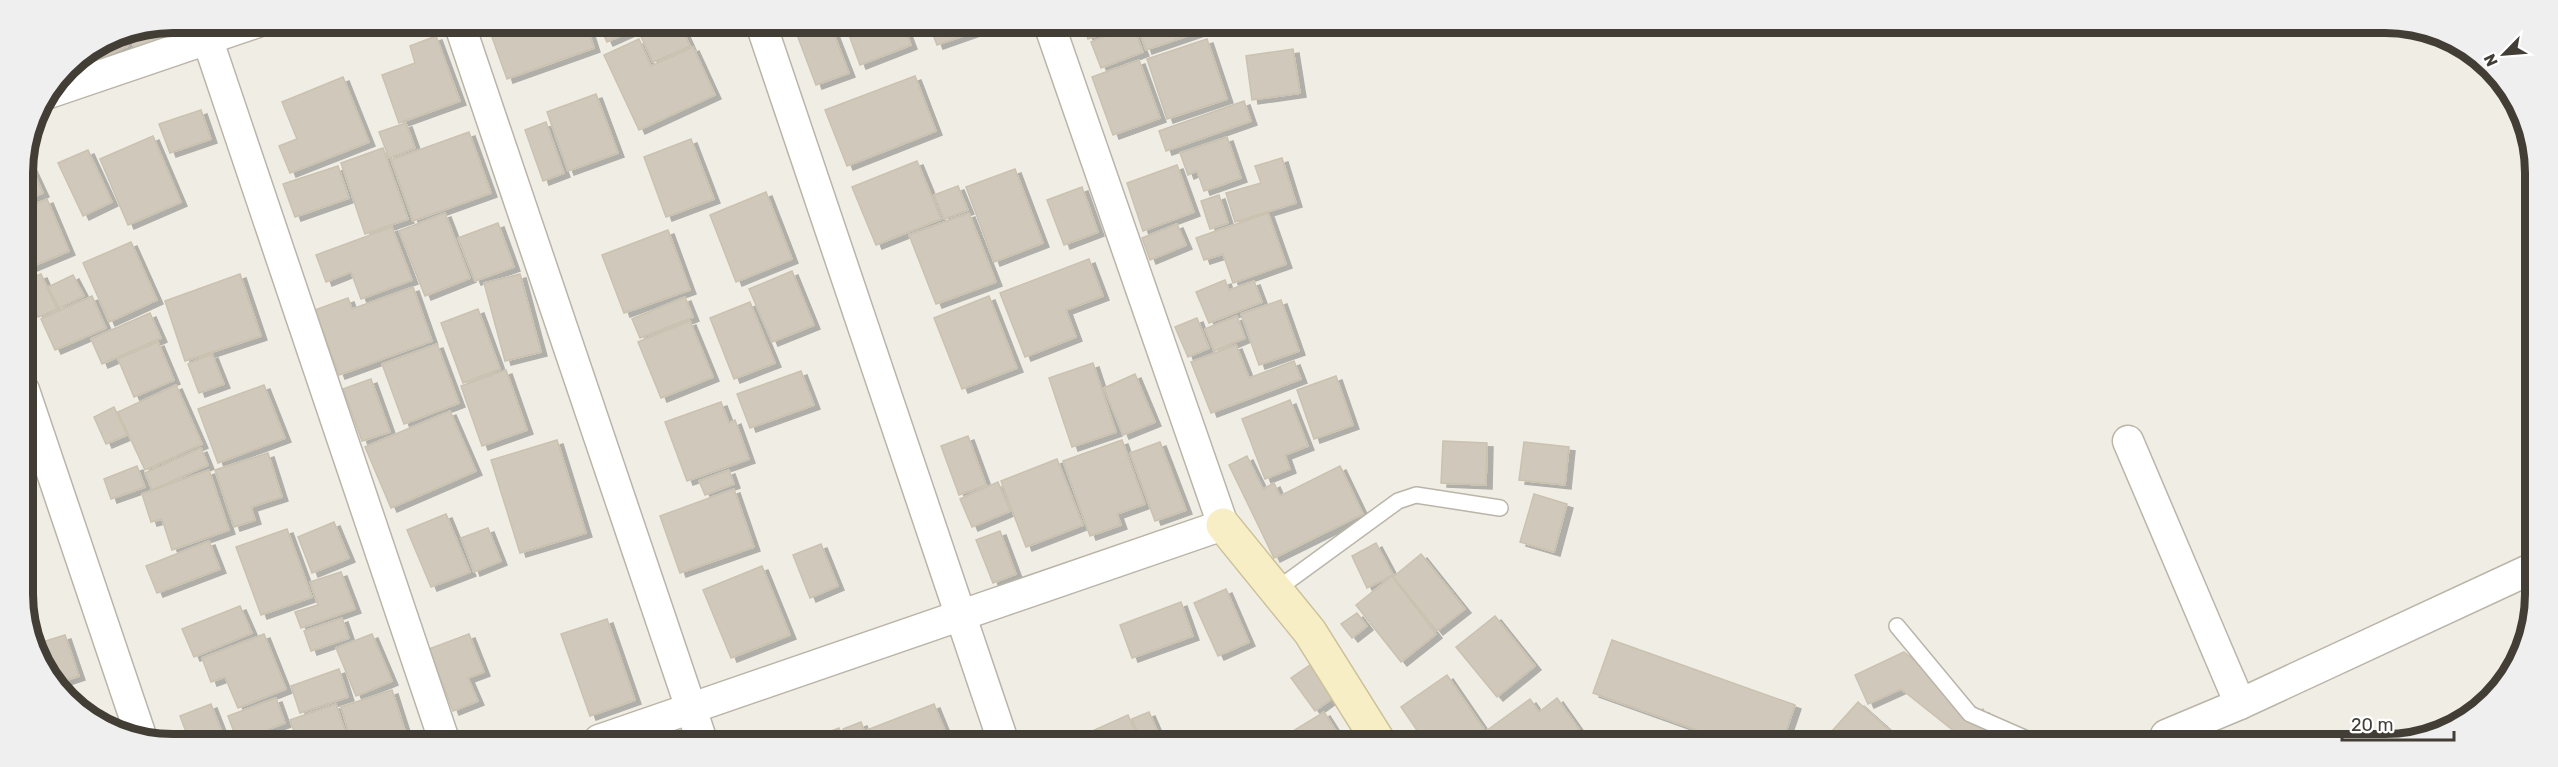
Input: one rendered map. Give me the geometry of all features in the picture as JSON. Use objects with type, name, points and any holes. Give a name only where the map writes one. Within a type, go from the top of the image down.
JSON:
[{"type":"street","points":[[63,87],[200,33]]},
{"type":"street","points":[[206,33],[442,734]]},
{"type":"street","points":[[462,33],[700,734]]},
{"type":"street","points":[[764,33],[1001,734]]},
{"type":"street","points":[[1052,33],[1223,525],[1310,632],[1374,734]]},
{"type":"street","points":[[33,417],[138,729]]},
{"type":"street","points":[[2128,441],[2240,704]]},
{"type":"street","points":[[618,734],[1223,525]]},
{"type":"street","points":[[2167,734],[2240,704],[2525,572]]},
{"type":"lane","points":[[1276,590],[1398,501],[1416,495],[1500,508]]},
{"type":"lane","points":[[1897,626],[1970,714],[2016,734]]},
{"type":"building","points":[[174,33],[135,49],[131,39]]},
{"type":"building","points":[[491,33],[589,33],[594,48],[507,79]]},
{"type":"building","points":[[603,33],[627,33],[607,42]]},
{"type":"building","points":[[639,33],[684,33],[690,46],[653,62]]},
{"type":"building","points":[[796,33],[833,33],[849,73],[816,85]]},
{"type":"building","points":[[848,33],[906,33],[911,45],[860,65]]},
{"type":"building","points":[[932,33],[971,33],[937,45]]},
{"type":"building","points":[[1086,33],[1105,33],[1088,39]]},
{"type":"building","points":[[1115,33],[1136,33],[1143,52],[1101,68],[1091,42]]},
{"type":"building","points":[[1140,33],[1196,33],[1146,50]]},
{"type":"building","points":[[436,36],[460,101],[399,123],[382,75],[415,63],[410,46]]},
{"type":"building","points":[[639,39],[651,66],[693,47],[715,95],[639,130],[604,55]]},
{"type":"building","points":[[1207,39],[1227,99],[1167,119],[1147,59]]},
{"type":"building","points":[[126,41],[128,46],[95,60],[94,58],[111,47]]},
{"type":"building","points":[[1293,49],[1300,93],[1252,100],[1246,56]]},
{"type":"building","points":[[1139,60],[1160,118],[1113,135],[1092,77]]},
{"type":"building","points":[[915,76],[936,131],[847,166],[825,110]]},
{"type":"building","points":[[343,77],[369,142],[290,173],[279,146],[297,139],[282,102]]},
{"type":"building","points":[[596,94],[618,153],[568,171],[547,112]]},
{"type":"building","points":[[1244,101],[1251,121],[1166,151],[1159,131]]},
{"type":"building","points":[[201,110],[211,139],[170,153],[159,124]]},
{"type":"building","points":[[546,122],[564,173],[543,181],[525,130]]},
{"type":"building","points":[[406,123],[415,148],[389,158],[379,132]]},
{"type":"building","points":[[469,132],[491,193],[413,221],[391,160]]},
{"type":"building","points":[[153,136],[181,202],[128,225],[100,159]]},
{"type":"building","points":[[1227,137],[1241,178],[1204,191],[1197,171],[1188,175],[1180,153]]},
{"type":"building","points":[[691,139],[714,199],[666,217],[644,157]]},
{"type":"building","points":[[383,148],[408,219],[365,234],[341,163]]},
{"type":"building","points":[[88,150],[112,202],[83,216],[58,163]]},
{"type":"building","points":[[1282,158],[1296,203],[1235,222],[1226,193],[1261,183],[1255,166]]},
{"type":"building","points":[[917,161],[941,219],[876,245],[852,187]]},
{"type":"building","points":[[1177,165],[1194,212],[1143,231],[1127,183]]},
{"type":"building","points":[[338,166],[349,198],[295,217],[283,184]]},
{"type":"building","points":[[1015,169],[1043,243],[994,262],[966,187]]},
{"type":"building","points":[[33,171],[43,193],[33,198]]},
{"type":"building","points":[[958,186],[968,210],[944,219],[934,195]]},
{"type":"building","points":[[1082,187],[1098,232],[1064,245],[1047,200]]},
{"type":"building","points":[[766,192],[792,259],[736,282],[710,215]]},
{"type":"building","points":[[1219,195],[1228,223],[1210,229],[1201,201]]},
{"type":"building","points":[[47,199],[69,251],[33,266],[33,205]]},
{"type":"building","points":[[445,213],[470,278],[425,296],[399,231]]},
{"type":"building","points":[[969,213],[996,282],[936,304],[909,235]]},
{"type":"building","points":[[1268,213],[1286,264],[1233,283],[1223,254],[1204,260],[1196,238]]},
{"type":"building","points":[[498,223],[514,267],[475,281],[458,238]]},
{"type":"building","points":[[1177,224],[1186,245],[1150,260],[1142,238]]},
{"type":"building","points":[[392,227],[412,280],[361,299],[351,272],[326,282],[316,255]]},
{"type":"building","points":[[668,230],[690,290],[624,313],[602,255]]},
{"type":"building","points":[[131,242],[157,300],[109,322],[83,263]]},
{"type":"building","points":[[1089,259],[1103,296],[1066,310],[1076,337],[1025,357],[1000,293]]},
{"type":"building","points":[[792,271],[814,325],[772,342],[749,289]]},
{"type":"building","points":[[41,274],[57,309],[38,317],[33,304],[33,277]]},
{"type":"building","points":[[240,274],[261,336],[185,361],[165,301]]},
{"type":"building","points":[[520,274],[541,352],[505,361],[484,283]]},
{"type":"building","points":[[73,275],[84,296],[59,308],[48,287]]},
{"type":"building","points":[[1225,280],[1229,290],[1254,281],[1262,302],[1209,323],[1196,292]]},
{"type":"building","points":[[413,287],[432,341],[339,375],[315,310],[348,298],[352,309]]},
{"type":"building","points":[[92,296],[106,328],[55,350],[41,319]]},
{"type":"building","points":[[989,296],[1017,368],[962,389],[934,318]]},
{"type":"building","points":[[685,297],[693,317],[640,338],[632,319]]},
{"type":"building","points":[[1281,300],[1299,351],[1259,365],[1241,314]]},
{"type":"building","points":[[750,302],[775,363],[734,379],[710,318]]},
{"type":"building","points":[[478,309],[500,369],[463,383],[441,323]]},
{"type":"building","points":[[150,313],[161,338],[102,364],[91,339]]},
{"type":"building","points":[[1237,316],[1245,338],[1214,351],[1205,329]]},
{"type":"building","points":[[1197,318],[1209,348],[1188,357],[1175,327]]},
{"type":"building","points":[[690,321],[713,377],[661,398],[638,342]]},
{"type":"building","points":[[158,342],[174,380],[134,397],[118,359]]},
{"type":"building","points":[[437,344],[459,403],[404,424],[382,364]]},
{"type":"building","points":[[1236,345],[1249,378],[1294,361],[1301,379],[1211,413],[1191,362]]},
{"type":"building","points":[[212,354],[224,384],[199,393],[188,364]]},
{"type":"building","points":[[1093,363],[1116,432],[1072,447],[1049,378]]},
{"type":"building","points":[[506,370],[527,430],[482,446],[461,386]]},
{"type":"building","points":[[801,371],[814,405],[750,428],[737,394]]},
{"type":"building","points":[[1135,374],[1155,422],[1123,435],[1104,388]]},
{"type":"building","points":[[1336,376],[1353,425],[1314,439],[1297,390]]},
{"type":"building","points":[[371,379],[390,432],[362,441],[343,389]]},
{"type":"building","points":[[176,385],[202,444],[145,470],[118,412]]},
{"type":"building","points":[[264,385],[285,438],[218,463],[198,409]]},
{"type":"building","points":[[1290,400],[1308,446],[1285,455],[1290,469],[1265,479],[1242,419]]},
{"type":"building","points":[[721,402],[729,423],[735,420],[749,459],[687,481],[665,422]]},
{"type":"building","points":[[114,407],[127,435],[106,444],[94,417]]},
{"type":"building","points":[[450,411],[476,471],[391,508],[365,447]]},
{"type":"building","points":[[968,436],[986,485],[959,495],[941,446]]},
{"type":"building","points":[[557,440],[586,533],[520,553],[491,460]]},
{"type":"building","points":[[1122,440],[1145,504],[1117,514],[1121,525],[1090,536],[1063,461]]},
{"type":"building","points":[[1443,441],[1487,443],[1486,485],[1441,483]]},
{"type":"building","points":[[1160,442],[1186,510],[1155,521],[1130,453]]},
{"type":"building","points":[[1524,442],[1569,447],[1565,485],[1519,480]]},
{"type":"building","points":[[201,448],[208,465],[152,490],[145,473]]},
{"type":"building","points":[[268,453],[282,497],[251,507],[255,520],[234,527],[215,470]]},
{"type":"building","points":[[1247,456],[1263,489],[1274,483],[1280,496],[1340,466],[1363,514],[1274,558],[1229,465]]},
{"type":"building","points":[[1057,459],[1083,525],[1026,547],[1001,481]]},
{"type":"building","points":[[137,466],[145,487],[111,499],[104,479]]},
{"type":"building","points":[[209,470],[229,530],[172,550],[162,519],[151,522],[142,494]]},
{"type":"building","points":[[729,470],[734,484],[705,495],[699,481]]},
{"type":"building","points":[[998,482],[1010,511],[972,527],[960,499]]},
{"type":"building","points":[[734,489],[754,547],[680,573],[660,516]]},
{"type":"building","points":[[1534,494],[1567,504],[1554,552],[1520,542]]},
{"type":"building","points":[[446,514],[470,572],[431,587],[407,530]]},
{"type":"building","points":[[334,522],[349,558],[312,573],[298,537]]},
{"type":"building","points":[[488,528],[501,561],[474,572],[461,538]]},
{"type":"building","points":[[287,529],[312,597],[261,615],[236,547]]},
{"type":"building","points":[[1000,531],[1016,574],[993,583],[976,540]]},
{"type":"building","points":[[209,541],[220,569],[157,593],[146,566]]},
{"type":"building","points":[[1376,543],[1393,575],[1367,588],[1352,556]]},
{"type":"building","points":[[821,544],[838,586],[810,598],[793,555]]},
{"type":"building","points":[[1421,554],[1465,609],[1437,631],[1393,577]]},
{"type":"building","points":[[762,566],[790,635],[731,658],[703,590]]},
{"type":"building","points":[[341,572],[355,609],[301,628],[295,612],[318,605],[310,582]]},
{"type":"building","points":[[1392,576],[1436,634],[1401,662],[1356,605]]},
{"type":"building","points":[[1226,589],[1249,642],[1218,656],[1194,603]]},
{"type":"building","points":[[1181,602],[1193,636],[1132,658],[1120,625]]},
{"type":"building","points":[[240,606],[252,633],[194,657],[182,629]]},
{"type":"building","points":[[1357,613],[1367,626],[1352,638],[1341,624]]},
{"type":"building","points":[[1495,616],[1535,666],[1497,697],[1456,647]]},
{"type":"building","points":[[342,618],[349,638],[311,651],[304,631]]},
{"type":"building","points":[[607,619],[635,700],[590,716],[561,634]]},
{"type":"building","points":[[264,634],[286,689],[238,708],[225,677],[211,682],[202,658]]},
{"type":"building","points":[[372,634],[392,681],[356,696],[336,648]]},
{"type":"building","points":[[469,634],[484,672],[468,678],[478,701],[453,711],[429,649]]},
{"type":"building","points":[[65,635],[79,676],[64,681],[47,656],[41,642]]},
{"type":"building","points":[[1612,640],[1795,705],[1785,734],[1708,734],[1593,693]]},
{"type":"building","points":[[1904,652],[1979,711],[1983,709],[1994,734],[1957,734],[1901,689],[1868,704],[1855,675]]},
{"type":"building","points":[[1310,665],[1334,697],[1315,711],[1291,678]]},
{"type":"building","points":[[339,669],[348,697],[300,713],[291,686]]},
{"type":"building","points":[[1447,675],[1484,729],[1477,734],[1420,734],[1401,707]]},
{"type":"building","points":[[392,690],[406,734],[349,734],[341,707]]},
{"type":"building","points":[[276,698],[285,723],[269,729],[271,734],[235,734],[228,716]]},
{"type":"building","points":[[1557,698],[1579,729],[1572,734],[1482,734],[1530,699],[1539,712]]},
{"type":"building","points":[[1858,702],[1894,734],[1835,734],[1832,731]]},
{"type":"building","points":[[211,704],[223,734],[187,734],[180,716]]},
{"type":"building","points":[[336,704],[346,734],[295,734],[290,720]]},
{"type":"building","points":[[934,704],[946,734],[868,734],[867,730]]},
{"type":"building","points":[[1149,712],[1159,734],[1139,734],[1132,719]]},
{"type":"building","points":[[1324,712],[1338,734],[1295,734],[1293,731]]},
{"type":"building","points":[[1128,715],[1136,734],[1086,734]]},
{"type":"building","points":[[861,722],[865,734],[845,734],[843,729]]},
{"type":"building","points":[[839,728],[841,734],[823,734]]}]
